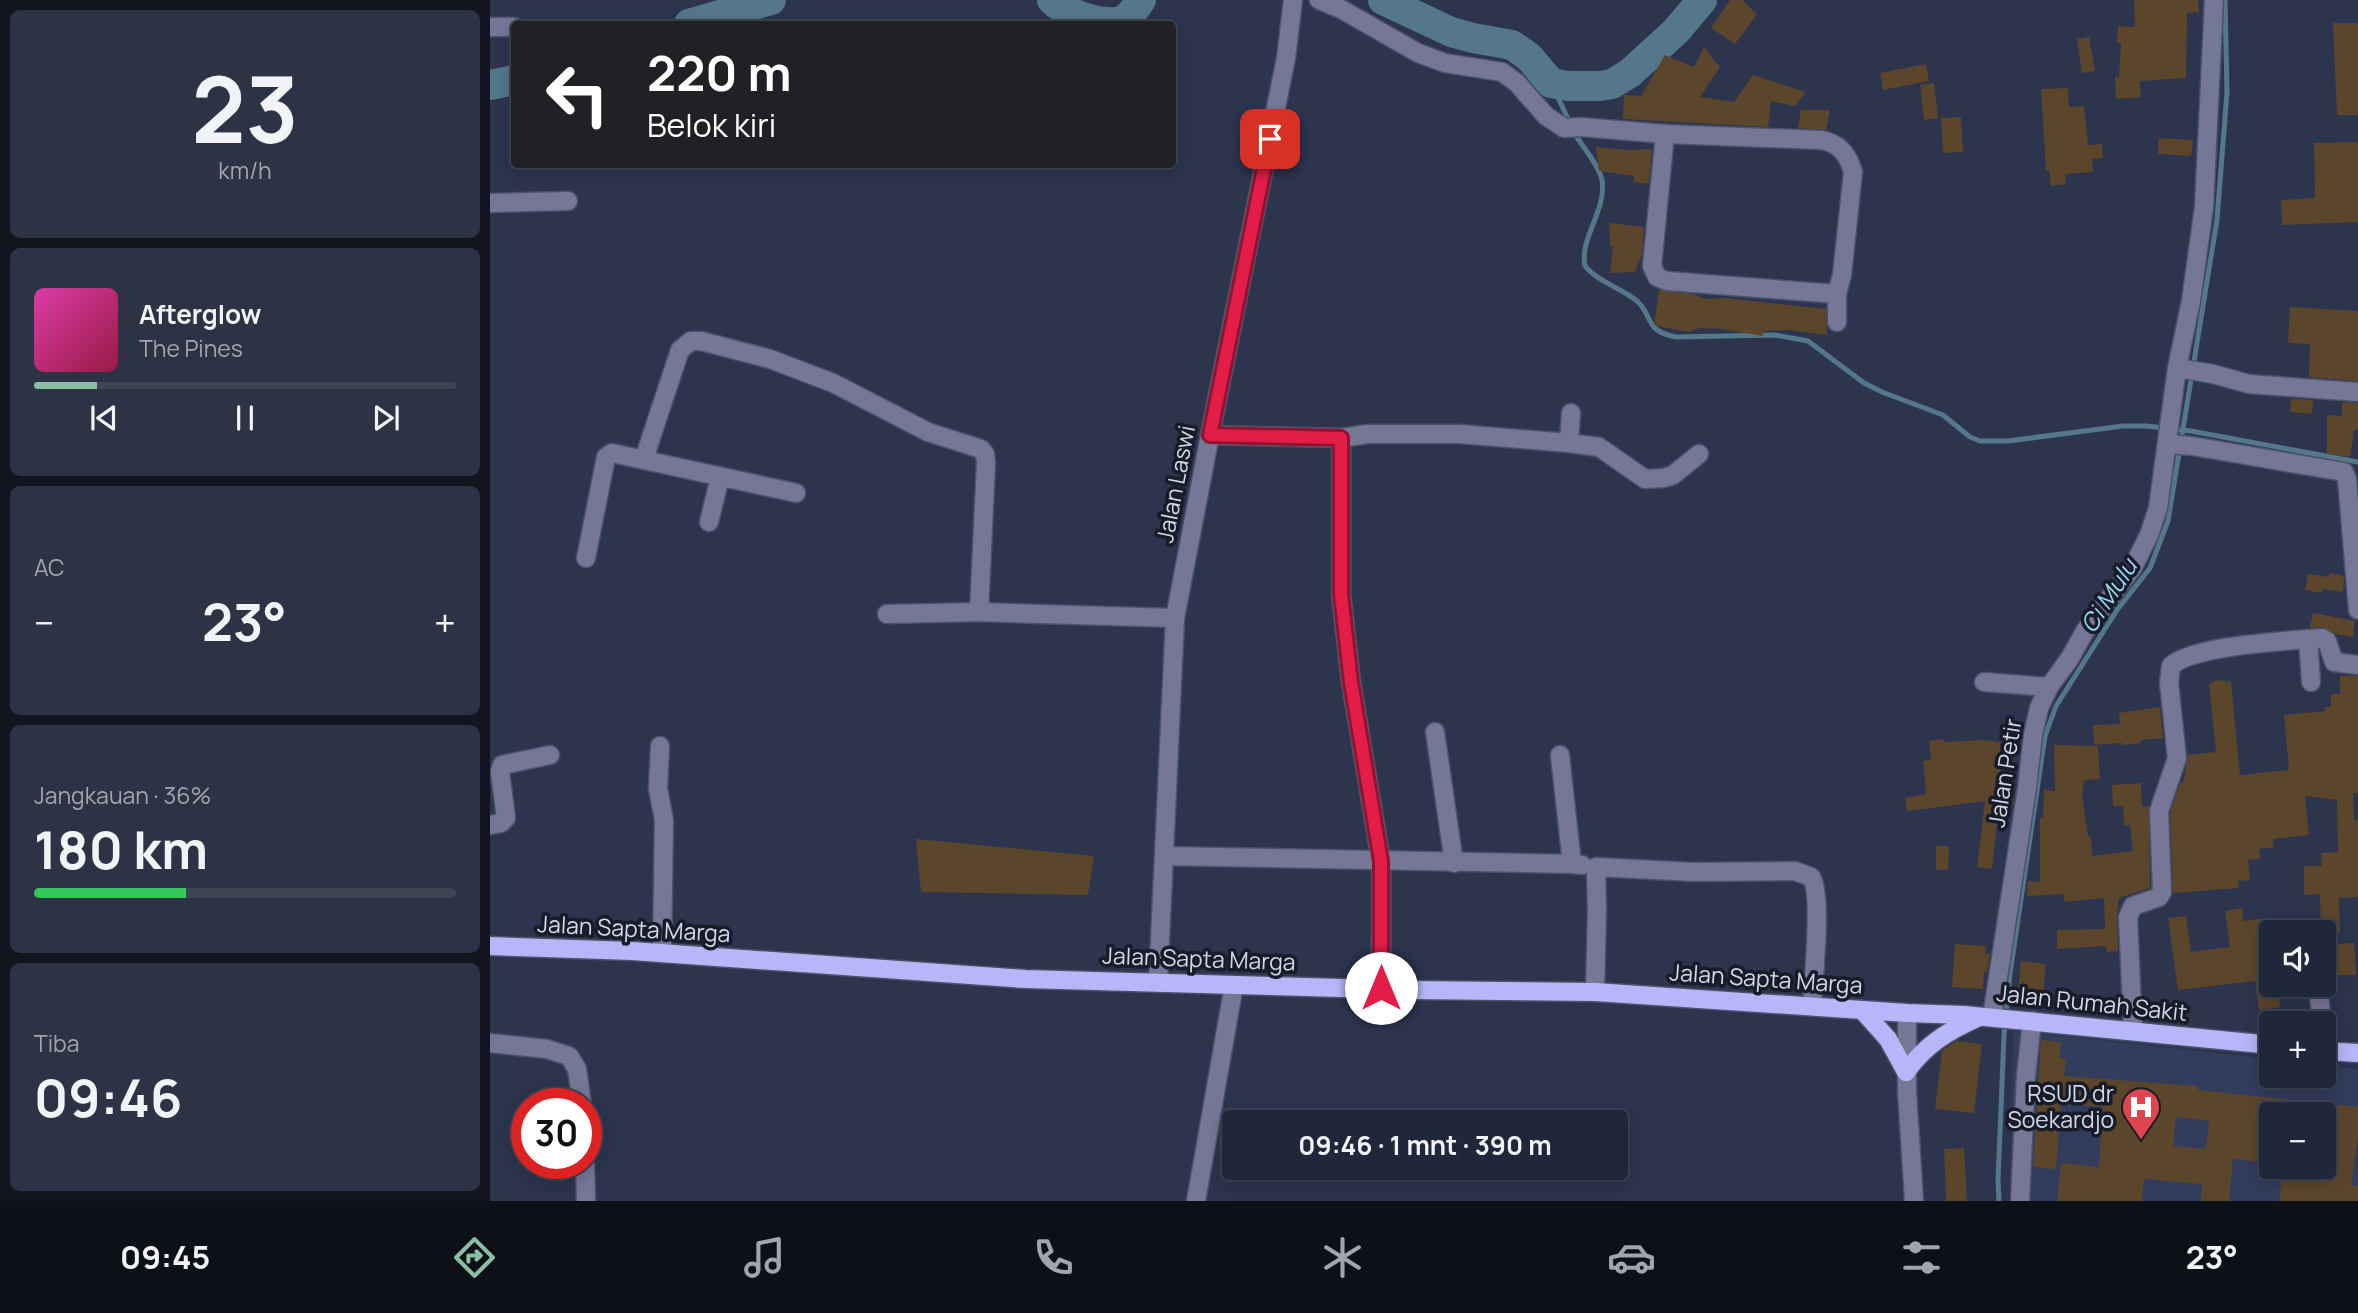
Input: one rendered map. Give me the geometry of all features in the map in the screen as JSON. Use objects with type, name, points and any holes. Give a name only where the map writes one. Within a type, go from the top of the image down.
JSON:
[{"type":"main road","name":"Jalan Sapta Marga","points":[[490,946],[662,954],[1011,979],[1595,992],[1907,1013]]},
{"type":"main road","points":[[1862,1010],[1888,1039],[1906,1072],[1918,1056],[1952,1029],[1989,1017]]},
{"type":"main road","name":"Jalan Rumah Sakit","points":[[1907,1013],[1989,1017],[2259,1044]]},
{"type":"main road","points":[[2336,1052],[2358,1054]]},
{"type":"street","name":"Jalan Laswi","points":[[1158,983],[1175,618],[1286,58],[1293,0]]},
{"type":"street","points":[[1319,0],[1341,9],[1418,53],[1445,63],[1502,72],[1517,83],[1546,116],[1573,127],[1665,134],[1821,140],[1837,145],[1848,157],[1853,172],[1842,275],[1837,294],[1837,322]]},
{"type":"street","name":"Jalan Petir","points":[[1989,1017],[2039,708],[2049,687],[2085,631],[2133,567],[2149,535],[2158,508],[2204,207],[2214,0]]},
{"type":"street","points":[[490,27],[511,27]]},
{"type":"street","points":[[1665,134],[1652,266],[1657,277],[1667,281],[1837,294]]},
{"type":"street","points":[[490,203],[568,201]]},
{"type":"street","points":[[644,459],[680,351],[695,340],[716,343],[770,359],[833,383],[928,432],[981,449],[986,463],[979,612]]},
{"type":"street","points":[[2180,369],[2249,384],[2358,392]]},
{"type":"street","points":[[1569,443],[1571,413]]},
{"type":"street","points":[[1210,435],[1341,438],[1368,434],[1459,433],[1569,443],[1599,447],[1645,479],[1673,475],[1699,454]]},
{"type":"street","points":[[1341,438],[1340,547],[1344,625],[1381,861],[1381,988]]},
{"type":"street","points":[[2169,444],[2341,471],[2353,479],[2358,610]]},
{"type":"street","points":[[586,558],[606,457],[615,452],[796,493]]},
{"type":"street","points":[[709,522],[720,477]]},
{"type":"street","points":[[887,614],[979,612],[1175,618]]},
{"type":"street","points":[[2133,1031],[2127,918],[2133,906],[2159,897],[2162,892],[2159,811],[2177,758],[2169,683],[2171,666],[2184,658],[2222,649],[2325,638],[2333,661],[2358,665]]},
{"type":"street","points":[[2308,639],[2311,682]]},
{"type":"street","points":[[1984,682],[2049,687]]},
{"type":"street","points":[[1435,732],[1454,863]]},
{"type":"street","points":[[660,746],[659,789],[664,820],[662,954]]},
{"type":"street","points":[[490,825],[501,823],[506,818],[500,773],[502,765],[550,755]]},
{"type":"street","points":[[1560,755],[1572,864]]},
{"type":"street","points":[[1166,856],[1572,864],[1694,872],[1795,871],[1811,877],[1816,886],[1812,1006]]},
{"type":"street","points":[[1595,992],[1598,910],[1596,867]]},
{"type":"street","points":[[1196,1201],[1234,985]]},
{"type":"street","points":[[1907,1013],[1906,1072],[1914,1201]]},
{"type":"street","points":[[2021,1201],[2025,1089],[2031,1021]]},
{"type":"street","points":[[490,1042],[547,1049],[569,1056],[577,1069],[580,1088]]},
{"type":"street","points":[[585,1179],[586,1201]]},
{"type":"shaded area","name":"RSUD dr Soekardjo","points":[[2013,1031],[2259,1058],[2259,1088],[2336,1088],[2336,1066],[2358,1069],[2358,1201],[2010,1201]]},
{"type":"building","points":[[1730,0],[1742,0],[1757,14],[1735,44],[1711,28]]},
{"type":"building","points":[[2134,0],[2198,0],[2199,12],[2187,13],[2186,78],[2140,81],[2141,97],[2116,99],[2115,77],[2119,77],[2121,43],[2117,43],[2118,26],[2135,27]]},
{"type":"building","points":[[2333,23],[2358,23],[2358,115],[2337,115]]},
{"type":"building","points":[[2089,37],[2095,71],[2082,73],[2077,39]]},
{"type":"building","points":[[1704,47],[1720,67],[1700,97],[1734,102],[1753,75],[1806,92],[1795,106],[1771,101],[1768,127],[1623,119],[1624,95],[1641,96],[1665,55],[1694,67]]},
{"type":"building","points":[[1926,64],[1929,81],[1883,90],[1880,73]]},
{"type":"building","points":[[1934,83],[1938,118],[1924,120],[1920,85]]},
{"type":"building","points":[[2068,88],[2069,107],[2084,106],[2088,145],[2102,144],[2103,158],[2092,159],[2093,172],[2065,174],[2066,184],[2051,186],[2049,170],[2046,170],[2041,89]]},
{"type":"building","points":[[1801,110],[1830,110],[1826,130],[1798,128]]},
{"type":"building","points":[[1961,117],[1963,152],[1943,153],[1941,118]]},
{"type":"building","points":[[2159,138],[2193,140],[2191,156],[2158,154]]},
{"type":"building","points":[[2358,142],[2358,222],[2282,225],[2281,200],[2315,198],[2314,143]]},
{"type":"building","points":[[1596,147],[1652,149],[1649,184],[1634,182],[1634,176],[1599,171]]},
{"type":"building","points":[[1609,223],[1644,227],[1642,254],[1635,272],[1610,273],[1613,246],[1610,246]]},
{"type":"building","points":[[1659,290],[1693,294],[1705,299],[1725,298],[1826,309],[1827,335],[1789,330],[1763,331],[1763,336],[1700,328],[1688,332],[1654,325]]},
{"type":"building","points":[[2290,307],[2358,311],[2358,381],[2309,377],[2310,344],[2288,343]]},
{"type":"building","points":[[2291,399],[2313,400],[2312,414],[2290,412]]},
{"type":"building","points":[[2342,402],[2358,403],[2358,430],[2354,430],[2350,457],[2327,454],[2327,415],[2342,416]]},
{"type":"building","points":[[2329,573],[2344,576],[2343,592],[2322,589],[2322,593],[2305,590],[2308,574],[2329,577]]},
{"type":"building","points":[[2313,613],[2355,621],[2353,637],[2335,634],[2322,627],[2310,628]]},
{"type":"building","points":[[2340,676],[2358,676],[2358,793],[2353,793],[2354,821],[2358,820],[2358,897],[2339,898],[2340,933],[2336,933],[2336,920],[2321,920],[2320,894],[2304,895],[2304,866],[2322,866],[2321,853],[2338,852],[2337,800],[2305,796],[2309,835],[2273,839],[2274,847],[2259,849],[2260,859],[2248,860],[2250,880],[2238,881],[2239,888],[2173,893],[2170,813],[2180,783],[2183,783],[2188,755],[2216,752],[2209,684],[2218,680],[2231,682],[2240,775],[2289,770],[2284,715],[2325,711],[2325,707],[2331,707],[2331,694],[2340,694]]},
{"type":"building","points":[[2160,707],[2163,738],[2123,745],[2094,745],[2093,725],[2120,724],[2119,713]]},
{"type":"building","points":[[1944,739],[1944,742],[2000,742],[2001,790],[2012,790],[2013,804],[1999,805],[1992,869],[1977,867],[1985,801],[1907,811],[1905,798],[1926,794],[1923,761],[1931,760],[1929,741]]},
{"type":"building","points":[[2054,745],[2098,746],[2100,779],[2084,780],[2082,794],[2088,837],[2091,836],[2092,856],[2133,851],[2130,825],[2124,825],[2123,806],[2113,806],[2112,785],[2141,783],[2142,807],[2149,806],[2150,888],[2119,898],[2118,951],[2107,952],[2106,946],[2057,949],[2057,930],[2105,929],[2104,898],[2064,902],[2063,894],[2027,896],[2028,881],[2040,882],[2040,818],[2043,818],[2044,790],[2055,791]]},
{"type":"building","points":[[916,839],[1094,856],[1088,895],[921,892]]},
{"type":"building","points":[[1936,846],[1949,846],[1948,870],[1936,870]]},
{"type":"building","points":[[2242,908],[2243,921],[2268,918],[2259,920],[2259,997],[2279,997],[2280,1007],[2259,1010],[2255,981],[2178,990],[2168,918],[2186,916],[2191,952],[2230,947],[2225,911]]},
{"type":"building","points":[[2354,943],[2356,975],[2336,975],[2336,944]]},
{"type":"building","points":[[1955,944],[1986,946],[1985,954],[1990,954],[1987,972],[1984,972],[1983,989],[1952,987]]},
{"type":"building","points":[[2021,961],[2046,964],[2043,993],[2018,990]]},
{"type":"building","points":[[2041,1040],[2061,1042],[2060,1058],[2066,1059],[2064,1076],[2198,1086],[2198,1090],[2311,1102],[2259,1102],[2259,1161],[2233,1159],[2229,1201],[2201,1201],[2202,1184],[2144,1179],[2141,1201],[2057,1201],[2061,1163],[2099,1167],[2103,1107],[2061,1104],[2056,1169],[2033,1167]],"holes":[[[2176,1117],[2209,1121],[2206,1149],[2173,1146]]]},
{"type":"building","points":[[1956,1041],[1982,1044],[1974,1113],[1935,1109],[1942,1051]]},
{"type":"building","points":[[2336,1105],[2358,1107],[2358,1136],[2351,1186],[2358,1186],[2358,1201],[2279,1201],[2282,1179],[2336,1179]]},
{"type":"building","points":[[1964,1148],[1967,1201],[1946,1201],[1944,1149]]},
{"type":"waterway","points":[[699,21],[771,0]]},
{"type":"waterway","points":[[1052,0],[1073,13],[1103,21]]},
{"type":"waterway","points":[[1119,21],[1131,14],[1141,0]]},
{"type":"waterway","points":[[1383,0],[1451,32],[1512,45],[1529,57],[1551,83],[1568,86],[1612,84],[1630,73],[1676,31],[1702,0]]},
{"type":"waterway","name":"Ci Mulu","points":[[1999,1201],[2004,1035],[2010,974],[2045,736],[2056,706],[2117,610],[2150,568],[2168,521],[2217,220],[2227,92],[2225,0]]},
{"type":"waterway","points":[[490,85],[511,81]]},
{"type":"waterway","points":[[1551,83],[1570,123]]},
{"type":"waterway","points":[[1574,132],[1602,180],[1601,202],[1586,245],[1585,266],[1596,276],[1637,301],[1654,327],[1666,334],[1676,337],[1775,335],[1808,341],[1864,383],[1943,415],[1970,437],[1980,441],[2008,441],[2123,426],[2146,426],[2191,431],[2358,462]]},
{"type":"place","name":"RSUD dr Soekardjo","points":[[2141,1141]]},
{"type":"route","points":[[1270,139],[1210,435],[1341,438],[1341,594],[1351,682],[1381,861],[1381,988]]}]
